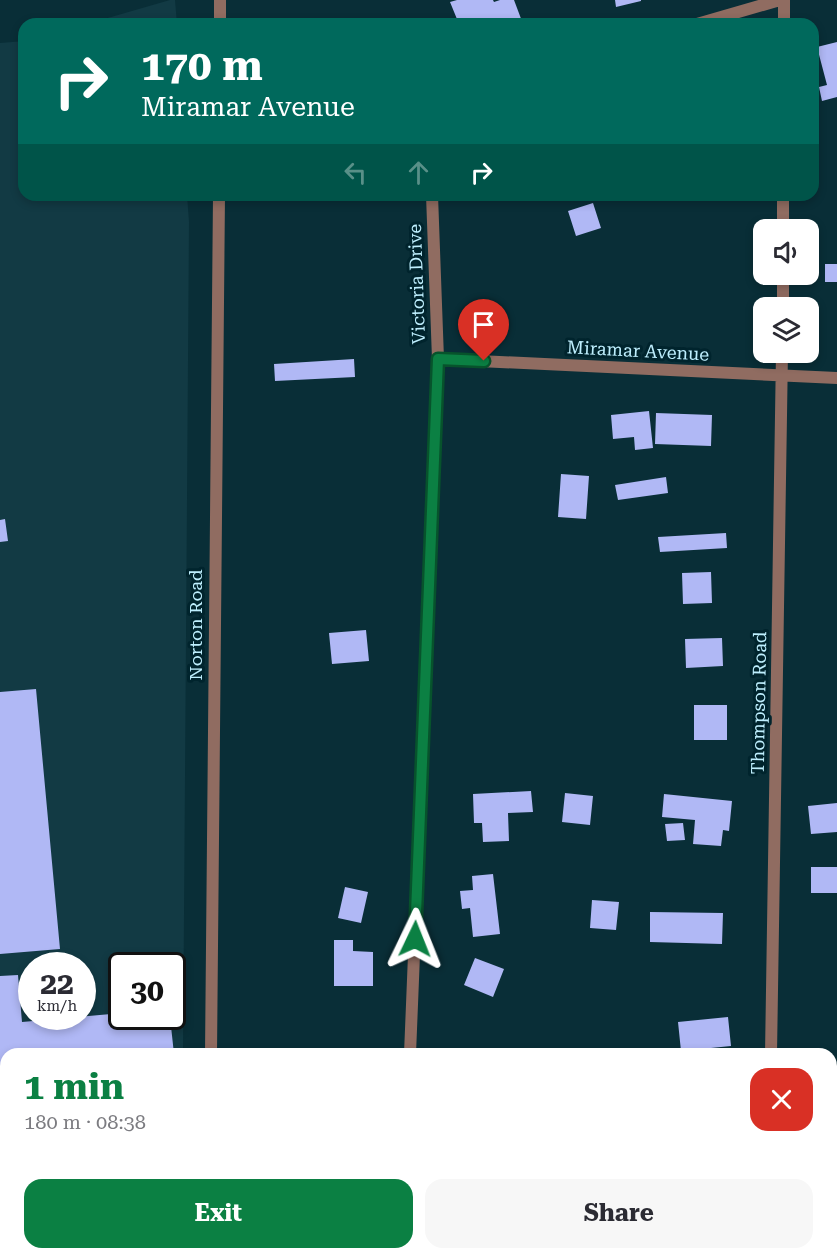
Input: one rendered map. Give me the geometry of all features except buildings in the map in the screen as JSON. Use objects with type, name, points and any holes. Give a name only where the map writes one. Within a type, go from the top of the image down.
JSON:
[{"type":"street","points":[[220,0],[220,18]]},
{"type":"street","points":[[718,18],[782,0],[784,18]]},
{"type":"street","name":"Norton Road","points":[[211,1048],[219,201]]},
{"type":"street","name":"Victoria Drive","points":[[410,1048],[438,359],[432,201]]},
{"type":"street","points":[[783,201],[783,219]]},
{"type":"street","name":"Miramar Avenue","points":[[438,359],[837,378]]},
{"type":"street","name":"Thompson Road","points":[[771,1048],[783,363]]},
{"type":"shaded area","points":[[170,0],[175,0],[176,18],[108,18]]},
{"type":"shaded area","points":[[18,42],[18,201],[187,201],[184,952],[108,952],[108,1030],[183,1030],[183,1048],[0,1048],[0,43]]},
{"type":"route","points":[[415,939],[438,359],[484,361]]}]
